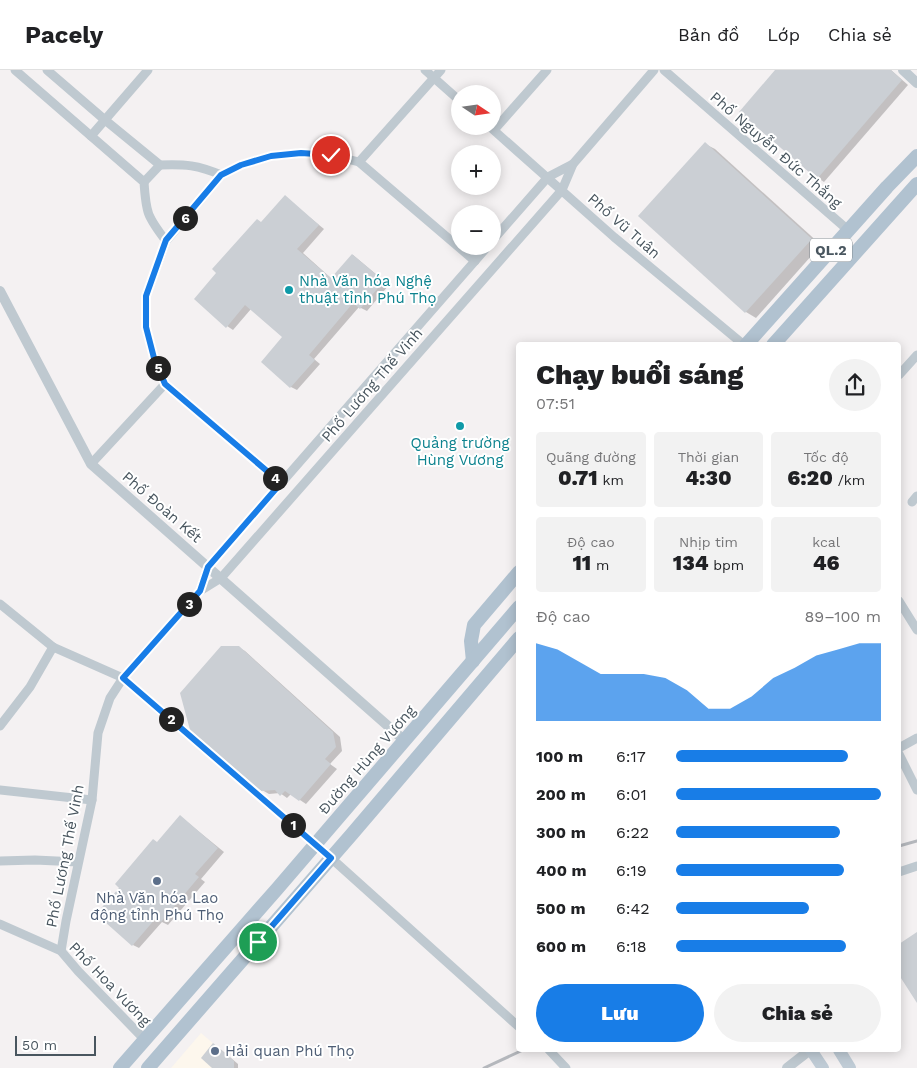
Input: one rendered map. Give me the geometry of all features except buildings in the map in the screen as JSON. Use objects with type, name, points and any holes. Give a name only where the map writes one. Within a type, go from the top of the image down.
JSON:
[{"type":"main road","name":"QL.2","points":[[748,342],[917,156]]},
{"type":"main road","name":"QL.2","points":[[776,342],[917,184]]},
{"type":"main road","points":[[473,661],[470,644],[474,625],[516,576]]},
{"type":"main road","name":"Đường Hùng Vương","points":[[120,1068],[516,611]]},
{"type":"main road","points":[[148,1068],[516,642]]},
{"type":"main road","points":[[812,1052],[823,1068]]},
{"type":"main road","points":[[839,1052],[850,1068]]},
{"type":"street","points":[[15,70],[144,182],[146,208],[151,221],[166,240]]},
{"type":"street","points":[[47,70],[160,165],[183,164],[203,167],[221,175]]},
{"type":"street","points":[[91,136],[148,70]]},
{"type":"street","points":[[425,70],[451,93]]},
{"type":"street","points":[[359,162],[441,70]]},
{"type":"street","points":[[501,119],[547,70]]},
{"type":"street","name":"Phố Lương Thế Vinh","points":[[61,951],[92,800],[98,733],[110,698],[123,678],[200,591],[221,578],[562,190],[573,164],[654,70]]},
{"type":"street","name":"Phố Nguyễn Đức Thắng","points":[[664,70],[848,230]]},
{"type":"street","points":[[903,70],[917,83]]},
{"type":"street","name":"Phố Vũ Tuân","points":[[500,135],[614,237],[741,342]]},
{"type":"street","points":[[281,483],[165,384],[154,358],[146,327],[146,296],[166,240],[221,175],[241,165],[278,155],[301,153],[331,155],[359,162],[475,261]]},
{"type":"street","name":"Phố Lương Thế Vinh","points":[[501,231],[548,177],[573,164]]},
{"type":"street","points":[[144,182],[160,165]]},
{"type":"street","name":"Phố Lương Thế Vinh","points":[[200,591],[208,567],[480,255]]},
{"type":"street","name":"Phố Đoàn Kết","points":[[0,291],[91,464],[404,741]]},
{"type":"street","points":[[901,373],[917,355]]},
{"type":"street","points":[[378,372],[392,384]]},
{"type":"street","points":[[91,464],[165,384]]},
{"type":"street","points":[[0,604],[53,646],[123,678],[331,858],[516,1024]]},
{"type":"street","points":[[901,604],[917,630]]},
{"type":"street","points":[[0,726],[30,687],[53,646]]},
{"type":"street","points":[[901,747],[917,738]]},
{"type":"street","points":[[901,758],[917,790]]},
{"type":"street","points":[[0,790],[92,800]]},
{"type":"street","points":[[0,862],[35,860],[78,862]]},
{"type":"street","points":[[901,871],[917,866]]},
{"type":"street","name":"Phố Hoa Vương","points":[[0,924],[61,951],[145,1040]]},
{"type":"street","points":[[551,1052],[566,1068]]},
{"type":"street","points":[[787,1068],[808,1052]]},
{"type":"shaded area","points":[[201,1033],[234,1061],[234,1068],[171,1068]]},
{"type":"railway","points":[[901,845],[917,841]]},
{"type":"railway","points":[[484,1068],[519,1052]]},
{"type":"place","name":"Nhà Văn hóa Nghệ thuật tỉnh Phú Thọ","points":[[289,290]]},
{"type":"place","name":"Quảng trường Hùng Vương","points":[[460,426]]},
{"type":"place","name":"Nhà Văn hóa Lao động tỉnh Phú Thọ","points":[[157,881]]},
{"type":"place","name":"Hải quan Phú Thọ","points":[[215,1051]]},
{"type":"route","points":[[258,942],[331,858],[123,678],[200,591],[208,567],[281,483],[165,384],[154,358],[146,327],[146,296],[166,240],[221,175],[241,165],[271,156],[301,153],[331,155]]}]
